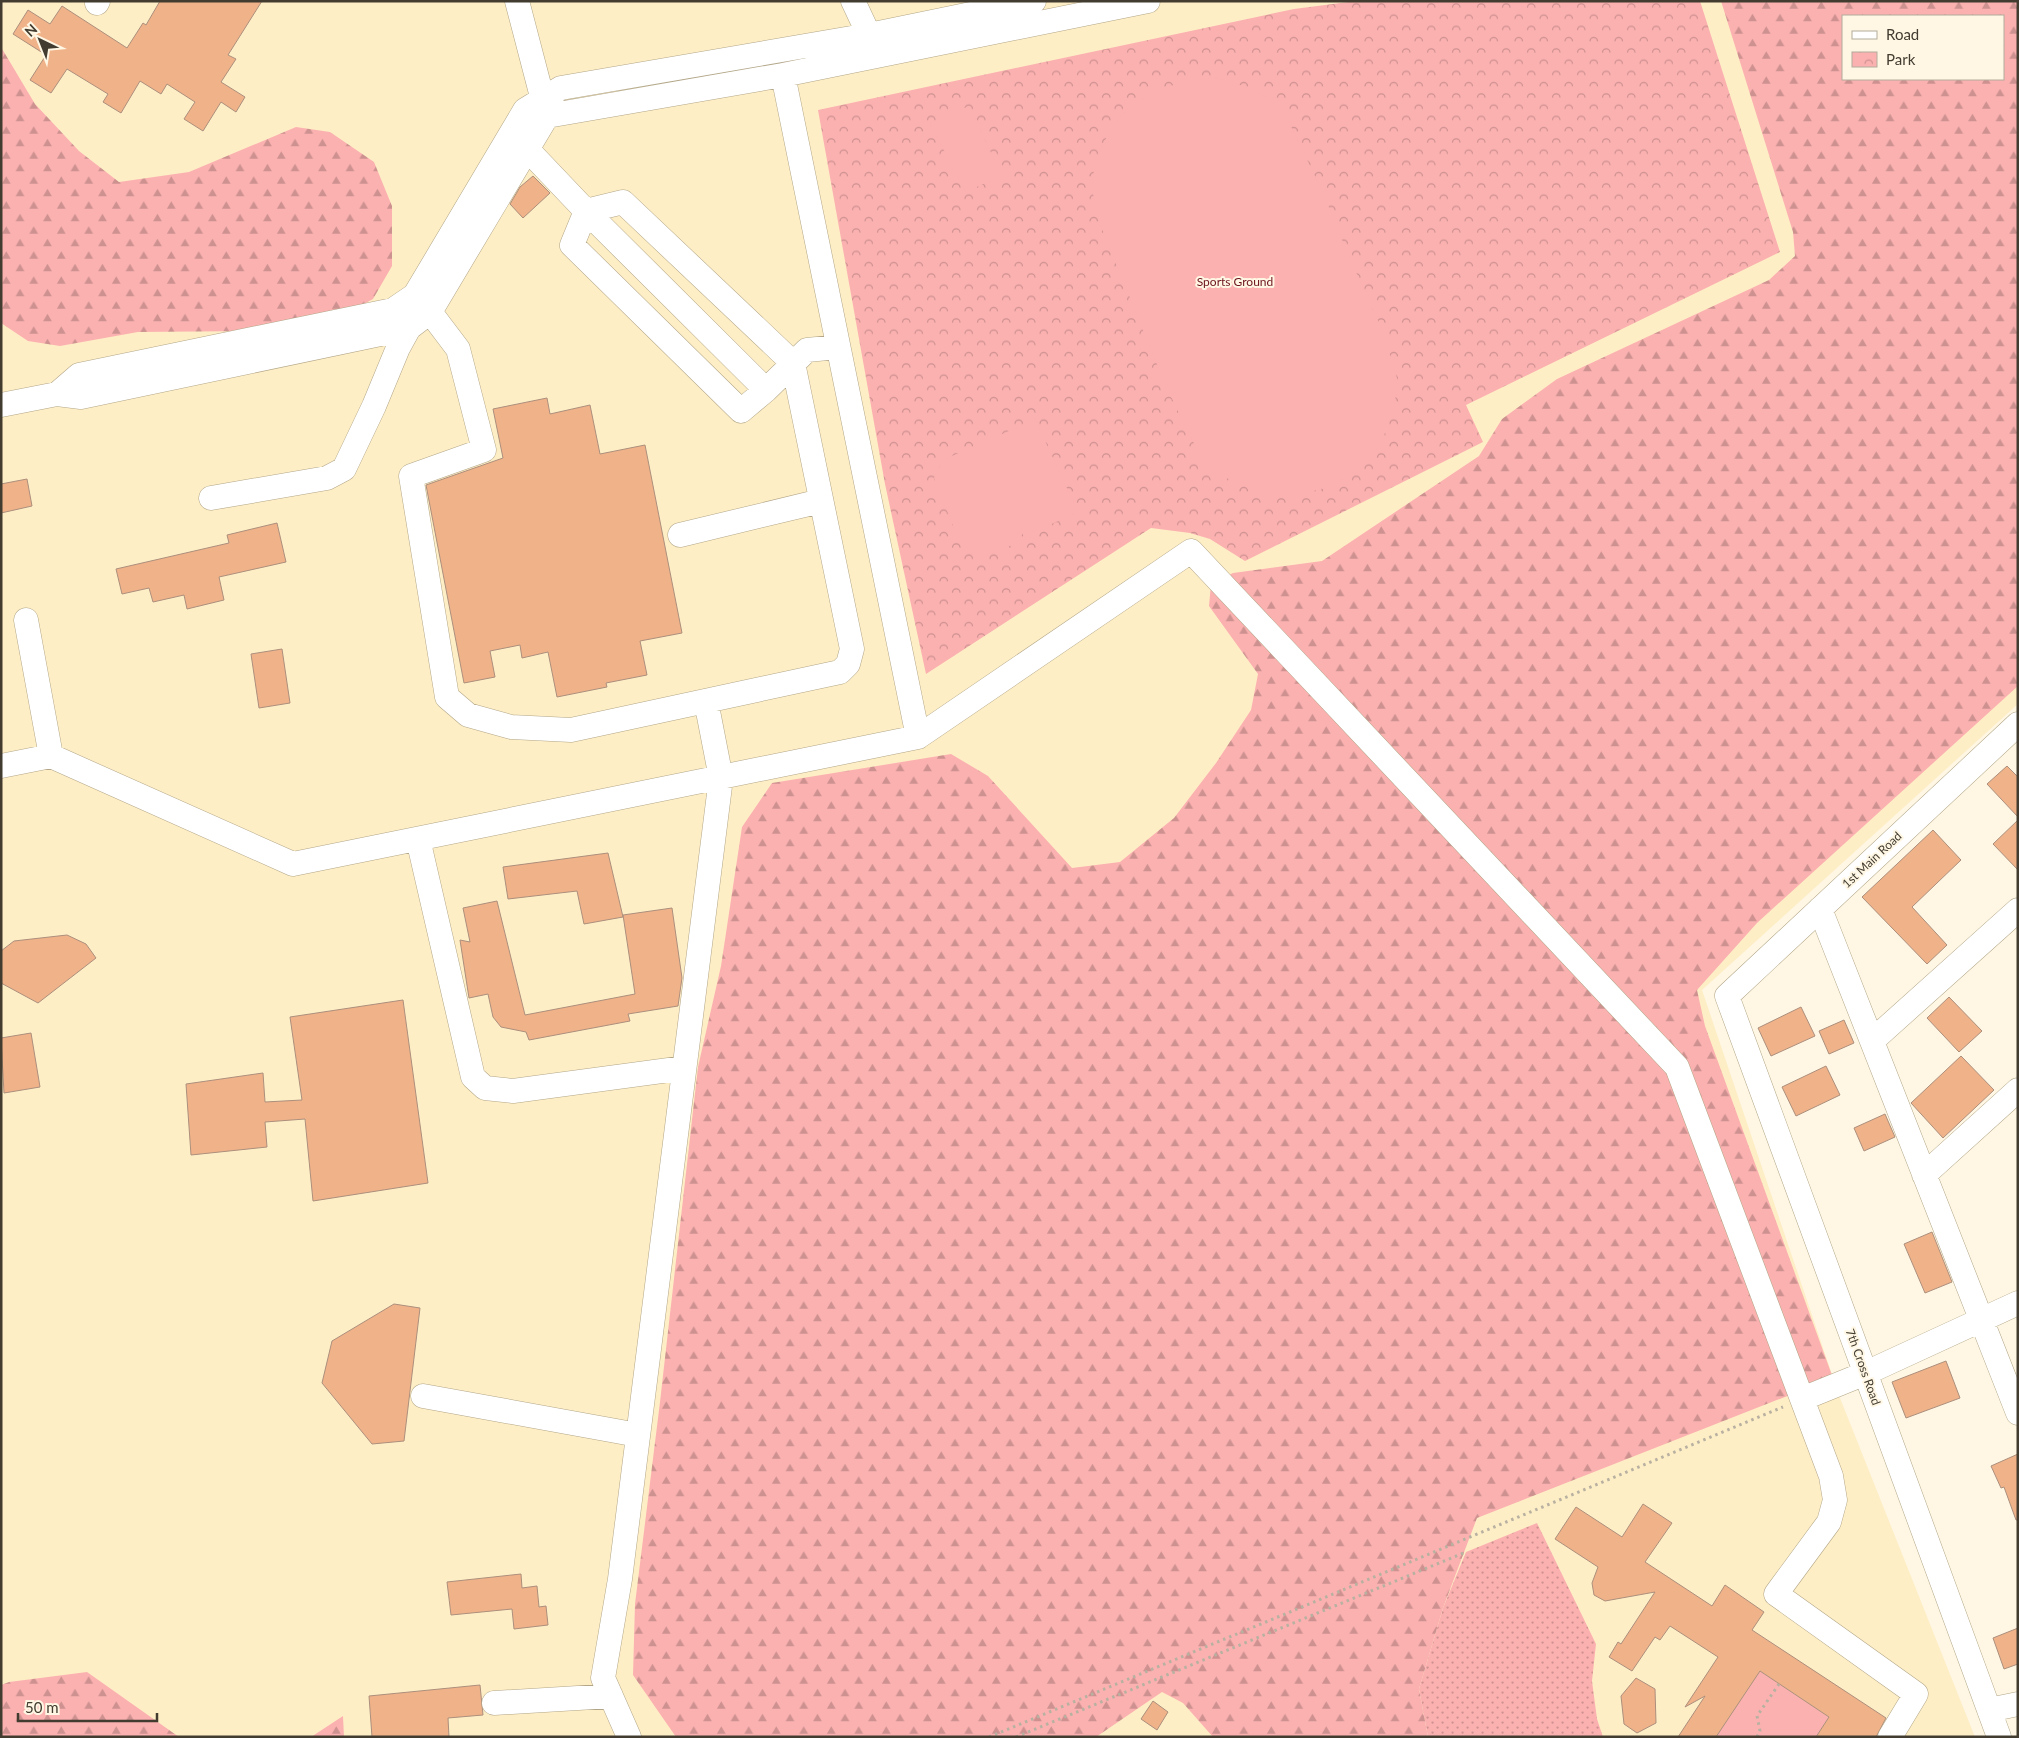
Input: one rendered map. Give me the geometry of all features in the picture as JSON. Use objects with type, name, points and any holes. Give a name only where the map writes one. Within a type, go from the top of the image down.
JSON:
[{"type":"street","points":[[517,1],[544,107]]},
{"type":"street","points":[[853,1],[869,35]]},
{"type":"street","points":[[211,498],[327,478],[344,469],[374,406],[398,348],[409,328],[430,312],[527,149],[544,107],[560,88],[869,35],[1034,1]]},
{"type":"street","points":[[57,394],[79,375],[393,310],[415,295],[525,110],[783,74],[1148,1]]},
{"type":"street","points":[[783,74],[918,737]]},
{"type":"street","points":[[527,149],[586,211],[766,390]]},
{"type":"street","points":[[430,312],[458,350],[484,450],[411,476],[448,697],[468,715],[511,727],[571,730],[840,672],[848,664],[852,648],[793,363],[623,202],[586,211]]},
{"type":"street","points":[[586,211],[572,245],[741,411],[766,390],[807,350],[838,347]]},
{"type":"street","points":[[1,405],[57,394],[81,397],[409,328]]},
{"type":"street","points":[[680,535],[821,501]]},
{"type":"street","points":[[1,766],[51,756],[293,864],[918,737],[1191,551],[1677,1067],[1831,1476],[1835,1500],[1829,1522],[1776,1594],[1916,1694],[1890,1737]]},
{"type":"street","points":[[26,620],[51,756]]},
{"type":"street","points":[[629,1737],[603,1678],[620,1579],[721,778],[706,701]]},
{"type":"street","name":"1st Main Road","points":[[1727,996],[2018,724]]},
{"type":"street","points":[[418,839],[473,1077],[485,1088],[513,1092],[684,1068]]},
{"type":"street","points":[[1820,909],[2018,1413]]},
{"type":"street","points":[[1872,1040],[2018,910]]},
{"type":"street","name":"7th Cross Road","points":[[1727,996],[1999,1737]]},
{"type":"street","points":[[1924,1175],[2018,1090]]},
{"type":"street","points":[[1802,1399],[1866,1373],[2018,1303]]},
{"type":"street","points":[[423,1396],[638,1434]]},
{"type":"street","points":[[494,1703],[611,1696]]},
{"type":"street","points":[[1989,1710],[2018,1704]]},
{"type":"path","points":[[990,1737],[1802,1399]]},
{"type":"path","points":[[1016,1737],[1466,1552]]},
{"type":"path","points":[[1757,1737],[1760,1732],[1757,1716],[1779,1684]]},
{"type":"shaded area","points":[[1,1],[2018,1],[2018,704],[1702,990],[1840,1398],[1975,1737],[1,1737]]},
{"type":"green space","name":"Sports Ground","points":[[1356,1],[1700,1],[1780,252],[1466,405],[1483,442],[1245,561],[1210,539],[1190,533],[1151,528],[926,674],[885,484],[818,110],[1294,9]]},
{"type":"green space","points":[[1721,1],[2018,1],[2018,686],[1757,923],[1697,990],[1705,1026],[1833,1378],[1477,1518],[1443,1608],[1419,1689],[1428,1737],[1213,1737],[1183,1703],[1162,1692],[1096,1737],[676,1737],[633,1675],[635,1604],[698,1067],[721,966],[742,827],[772,783],[951,754],[988,776],[1072,868],[1120,862],[1174,818],[1216,763],[1251,710],[1258,674],[1209,606],[1211,584],[1233,573],[1322,561],[1479,456],[1502,419],[1557,379],[1769,280],[1795,256],[1793,232]]},
{"type":"green space","points":[[1,47],[35,104],[79,151],[119,182],[189,172],[296,127],[330,132],[374,162],[392,206],[392,266],[373,299],[340,317],[266,331],[138,332],[60,346],[28,341],[1,323]]},
{"type":"green space","points":[[1217,78],[1250,88],[1267,98],[1285,114],[1324,195],[1384,334],[1398,382],[1393,413],[1380,445],[1363,468],[1329,487],[1297,495],[1265,493],[1216,474],[1206,465],[1172,399],[1152,354],[1105,236],[1094,198],[1092,181],[1100,152],[1109,133],[1132,106],[1146,96],[1162,89],[1197,80]]},
{"type":"green space","points":[[969,106],[1002,176],[965,192],[930,123]]},
{"type":"green space","points":[[1035,419],[1078,512],[1027,535],[1024,530],[1019,542],[983,557],[963,551],[934,478],[943,460],[972,447],[989,451],[985,442]]},
{"type":"green space","points":[[1537,1523],[1596,1644],[1592,1681],[1597,1719],[1603,1737],[1428,1737],[1419,1689],[1443,1608],[1466,1552]]},
{"type":"green space","points":[[1760,1671],[1829,1717],[1816,1737],[1716,1737]]},
{"type":"green space","points":[[87,1672],[179,1737],[1,1737],[1,1685],[9,1682]]},
{"type":"green space","points":[[343,1716],[344,1737],[311,1737]]},
{"type":"building","points":[[160,1],[262,1],[228,55],[236,59],[221,82],[245,97],[236,112],[221,102],[203,131],[184,119],[195,102],[167,84],[161,94],[140,81],[121,113],[103,102],[108,94],[67,69],[51,93],[30,80],[46,55],[13,34],[28,10],[50,24],[62,6],[127,48],[143,23],[146,25]]},
{"type":"building","points":[[533,176],[550,193],[523,218],[510,204],[520,187]]},
{"type":"building","points":[[547,398],[550,414],[590,405],[600,454],[645,445],[682,633],[640,641],[647,675],[606,683],[607,687],[557,697],[548,652],[522,658],[520,645],[490,651],[495,677],[464,683],[426,485],[503,458],[493,409]]},
{"type":"building","points":[[27,479],[32,506],[1,513],[1,484]]},
{"type":"building","points":[[277,523],[286,562],[219,577],[224,600],[187,609],[184,595],[153,602],[149,588],[122,594],[116,569],[229,543],[227,535]]},
{"type":"building","points":[[282,649],[290,703],[259,708],[251,654]]},
{"type":"building","points":[[2007,766],[2018,777],[2018,817],[1987,784]]},
{"type":"building","points":[[2018,820],[2018,870],[1993,844]]},
{"type":"building","points":[[1933,830],[1961,860],[1912,907],[1947,945],[1927,964],[1862,897]]},
{"type":"building","points":[[608,853],[623,917],[584,924],[577,891],[508,899],[503,867]]},
{"type":"building","points":[[497,901],[525,1015],[635,994],[623,915],[672,908],[682,978],[678,1006],[628,1014],[630,1021],[529,1040],[526,1032],[501,1027],[493,1017],[488,994],[469,998],[460,940],[470,942],[463,908]]},
{"type":"building","points":[[67,935],[86,944],[96,958],[38,1003],[1,983],[1,951],[14,941]]},
{"type":"building","points":[[1949,997],[1982,1031],[1959,1052],[1927,1018]]},
{"type":"building","points":[[403,1000],[428,1183],[313,1201],[305,1119],[265,1122],[267,1147],[191,1155],[186,1084],[263,1073],[265,1102],[302,1100],[290,1017]]},
{"type":"building","points":[[1801,1007],[1815,1036],[1771,1056],[1758,1028]]},
{"type":"building","points":[[1844,1020],[1854,1043],[1829,1054],[1819,1031]]},
{"type":"building","points":[[31,1033],[40,1087],[4,1093],[1,1038]]},
{"type":"building","points":[[1961,1056],[1994,1090],[1943,1138],[1911,1103]]},
{"type":"building","points":[[1826,1066],[1840,1095],[1796,1116],[1782,1087]]},
{"type":"building","points":[[1885,1114],[1895,1137],[1864,1151],[1854,1128]]},
{"type":"building","points":[[1932,1232],[1952,1282],[1925,1293],[1904,1244]]},
{"type":"building","points":[[394,1304],[420,1308],[404,1441],[372,1444],[322,1383],[332,1341]]},
{"type":"building","points":[[1946,1361],[1960,1398],[1906,1418],[1892,1382]]},
{"type":"building","points":[[2018,1454],[2018,1520],[2016,1520],[2004,1487],[2001,1488],[1991,1466]]},
{"type":"building","points":[[1643,1504],[1672,1523],[1645,1562],[1712,1606],[1725,1585],[1764,1612],[1752,1630],[1886,1718],[1876,1737],[1816,1737],[1829,1717],[1760,1671],[1716,1737],[1678,1737],[1705,1696],[1685,1707],[1718,1657],[1670,1626],[1660,1640],[1655,1637],[1632,1671],[1609,1657],[1618,1642],[1621,1644],[1655,1592],[1605,1601],[1594,1595],[1592,1583],[1598,1567],[1555,1539],[1576,1507],[1622,1537]]},
{"type":"building","points":[[521,1574],[522,1588],[537,1586],[539,1607],[546,1606],[548,1625],[514,1629],[512,1609],[451,1615],[447,1582]]},
{"type":"building","points":[[2018,1628],[2018,1664],[2004,1669],[1993,1638]]},
{"type":"building","points":[[1636,1678],[1655,1689],[1656,1723],[1637,1733],[1624,1724],[1621,1696]]},
{"type":"building","points":[[480,1685],[483,1715],[448,1718],[449,1737],[372,1737],[369,1696]]},
{"type":"building","points":[[1153,1701],[1168,1712],[1157,1730],[1141,1719]]}]
